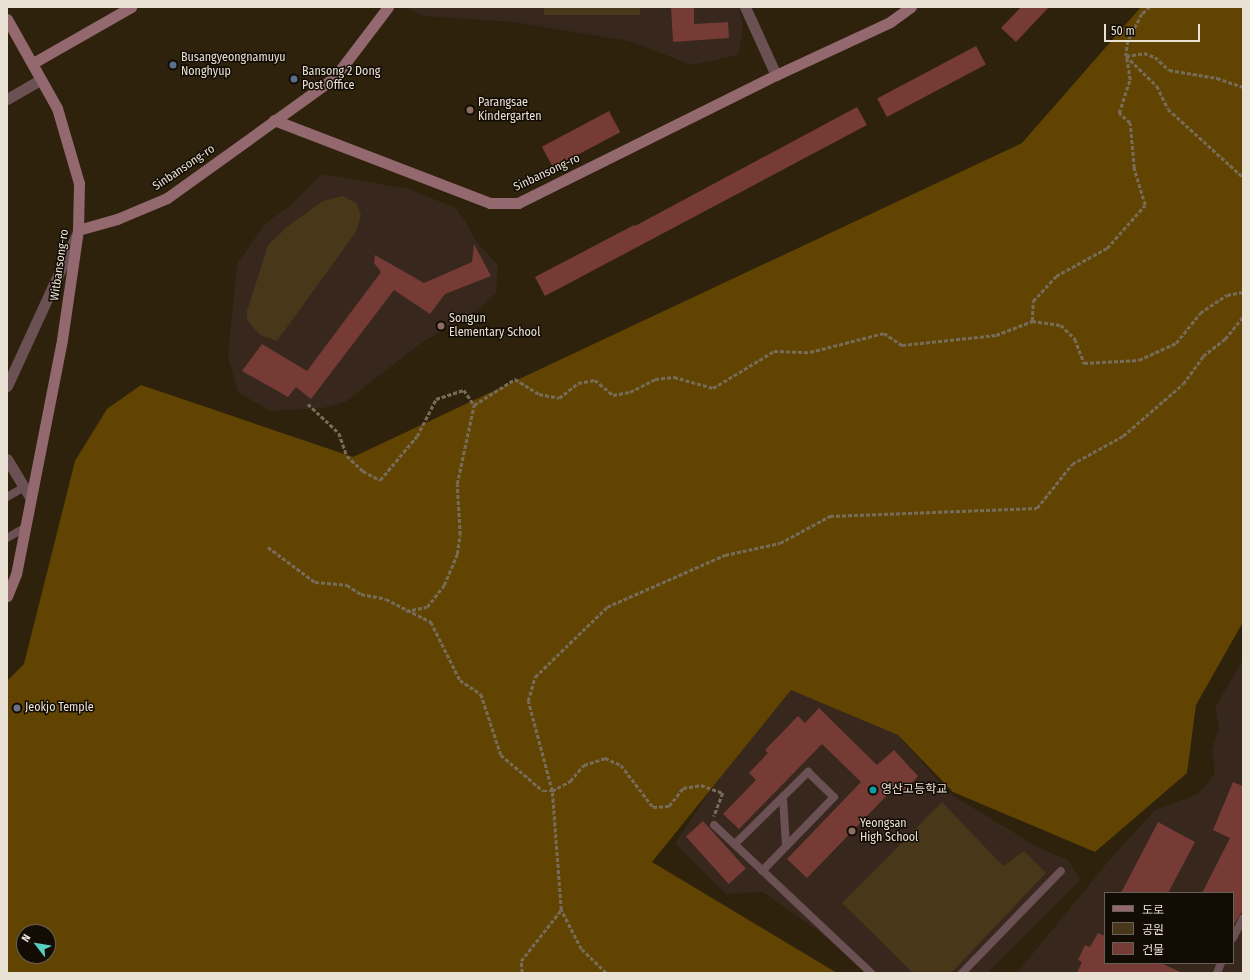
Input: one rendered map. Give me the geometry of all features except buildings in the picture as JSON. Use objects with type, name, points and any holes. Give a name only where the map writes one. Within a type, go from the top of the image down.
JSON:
[{"type":"main road","points":[[33,63],[131,7]]},
{"type":"main road","name":"Sinbansong-ro","points":[[78,230],[117,219],[167,198],[334,78],[388,7]]},
{"type":"main road","name":"Sinbansong-ro","points":[[274,120],[490,203],[518,203],[776,75],[890,22],[911,7]]},
{"type":"main road","name":"Witbansong-ro","points":[[7,18],[33,63],[56,108],[79,183],[78,230],[62,340],[27,492],[26,528],[7,596]]},
{"type":"street","points":[[745,7],[776,75]]},
{"type":"street","points":[[7,99],[41,79]]},
{"type":"street","points":[[7,386],[78,230]]},
{"type":"street","points":[[7,460],[27,492]]},
{"type":"lane","points":[[7,497],[27,492]]},
{"type":"lane","points":[[7,538],[26,528]]},
{"type":"lane","points":[[735,844],[808,772],[834,797],[762,871]]},
{"type":"lane","points":[[783,798],[786,846]]},
{"type":"lane","points":[[714,825],[871,973]]},
{"type":"lane","points":[[962,973],[1061,871]]},
{"type":"lane","points":[[1234,936],[1243,918]]},
{"type":"path","points":[[1032,321],[1034,301],[1056,276],[1107,248],[1145,205],[1134,168],[1130,122],[1119,113],[1130,80],[1126,56],[1128,41],[1142,14],[1150,7]]},
{"type":"path","points":[[1126,56],[1144,53],[1155,57],[1169,70],[1217,78],[1243,87]]},
{"type":"path","points":[[1126,56],[1157,86],[1168,109],[1243,177]]},
{"type":"path","points":[[406,611],[427,606],[444,585],[457,554],[460,536],[456,484],[474,404],[515,379],[539,394],[559,398],[578,383],[595,380],[613,394],[630,392],[655,379],[674,377],[713,388],[774,351],[810,352],[884,333],[902,345],[996,335],[1032,321],[1061,325],[1075,339],[1084,363],[1139,360],[1176,343],[1200,313],[1227,295],[1243,291]]},
{"type":"path","points":[[606,973],[581,949],[561,910],[552,791],[528,701],[535,677],[607,607],[725,555],[780,543],[830,516],[1037,508],[1072,464],[1123,436],[1183,384],[1203,356],[1225,338],[1243,317]]},
{"type":"path","points":[[308,404],[339,433],[347,456],[363,470],[380,480],[417,436],[436,399],[464,390],[474,404]]},
{"type":"path","points":[[268,547],[315,582],[347,585],[361,594],[386,600],[430,622],[460,680],[481,694],[501,755],[542,791],[552,791],[570,781],[584,765],[605,758],[621,765],[653,807],[669,806],[683,788],[701,785],[723,793],[714,812],[714,825]]},
{"type":"path","points":[[522,973],[521,961],[561,910]]},
{"type":"shaded area","points":[[404,7],[739,7],[743,31],[738,55],[692,65],[629,41],[514,22],[425,16]]},
{"type":"shaded area","points":[[1141,7],[1243,7],[1243,622],[1196,705],[1187,773],[1095,852],[953,792],[898,735],[791,690],[652,862],[837,973],[7,973],[7,681],[24,664],[75,461],[107,409],[141,385],[353,457],[1022,143]]},
{"type":"shaded area","points":[[322,174],[409,189],[456,208],[468,225],[474,239],[498,265],[496,293],[473,314],[424,341],[345,402],[323,408],[270,411],[238,392],[228,357],[237,264],[264,225],[295,201]]},
{"type":"shaded area","points":[[1243,660],[1243,973],[1017,973],[1111,858],[1155,810],[1198,794],[1215,773],[1212,750],[1219,728],[1215,707]]},
{"type":"shaded area","points":[[796,684],[898,735],[950,794],[1041,849],[1068,860],[1080,880],[987,973],[867,973],[817,930],[763,892],[726,894],[675,843],[715,784]]},
{"type":"green space","points":[[544,7],[640,7],[640,15],[544,15]]},
{"type":"green space","points":[[343,196],[356,203],[361,215],[356,232],[277,341],[260,335],[247,320],[247,311],[268,245],[288,226],[323,201]]},
{"type":"green space","points":[[942,802],[1003,866],[1024,851],[1046,873],[951,973],[913,973],[842,903]]},
{"type":"place","name":"Busangyeongnamuyu Nonghyup","points":[[173,65]]},
{"type":"place","name":"Bansong 2 Dong Post Office","points":[[294,79]]},
{"type":"place","name":"Parangsae Kindergarten","points":[[470,110]]},
{"type":"place","name":"Songun Elementary School","points":[[441,326]]},
{"type":"place","name":"Jeokjo Temple","points":[[17,708]]},
{"type":"place","name":"영산고등학교","points":[[873,790]]},
{"type":"place","name":"Yeongsan High School","points":[[852,831]]}]
